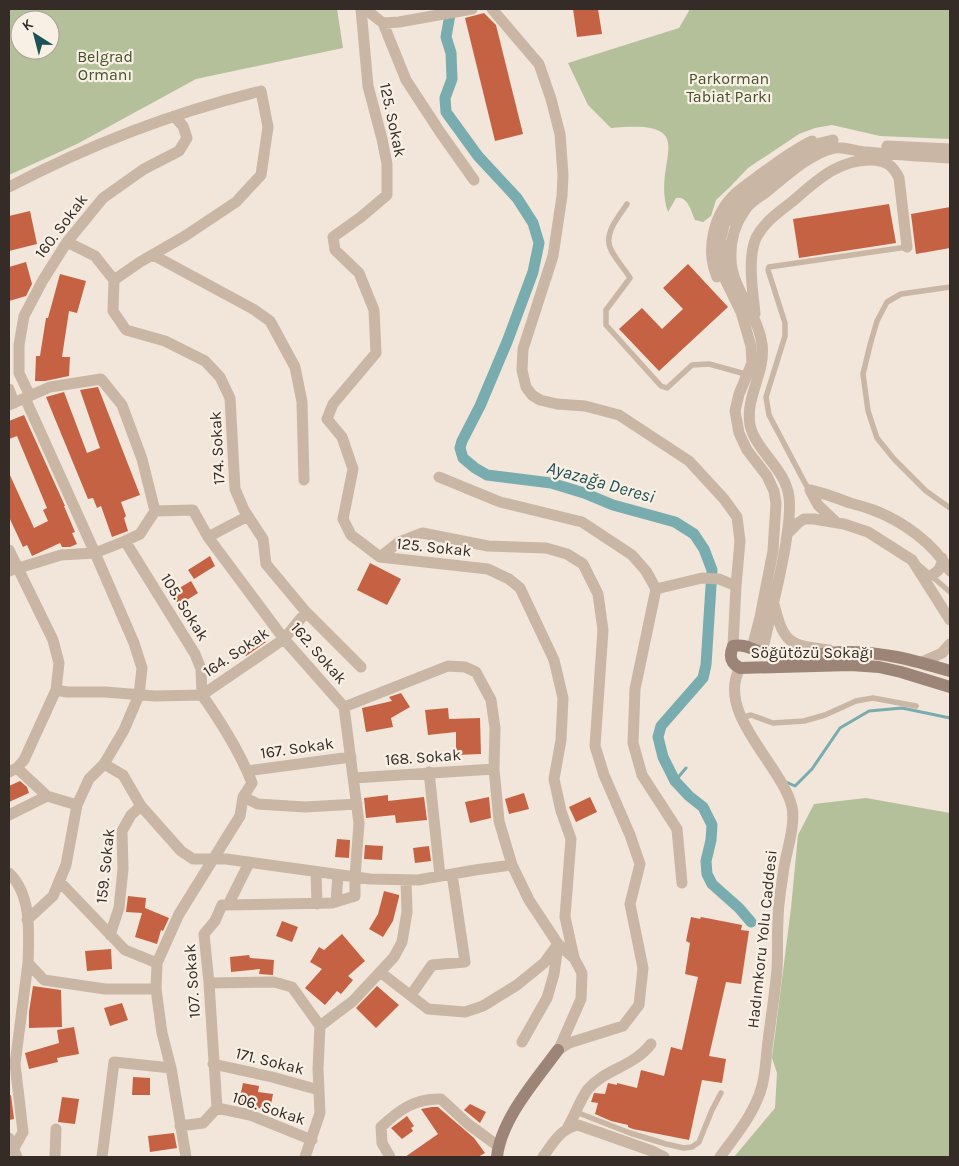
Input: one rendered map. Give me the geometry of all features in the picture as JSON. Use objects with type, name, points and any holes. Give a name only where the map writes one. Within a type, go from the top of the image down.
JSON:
[{"type":"street","points":[[363,9],[383,23],[406,80],[474,180]]},
{"type":"street","name":"125. Sokak","points":[[363,9],[368,86],[387,164],[387,196],[333,237],[335,250],[359,272],[374,310],[376,353],[332,404],[327,419],[342,438],[353,469],[343,519],[351,535],[380,557],[488,569],[509,579],[520,588],[554,660],[564,698],[561,740],[554,779],[561,811],[571,839],[565,917],[574,958],[582,972],[581,999],[558,1050]]},
{"type":"street","points":[[383,23],[472,9]]},
{"type":"street","points":[[492,9],[539,64],[560,134],[563,175],[562,196],[553,256],[523,349],[522,370],[526,387],[532,395],[540,400],[557,404],[585,406],[619,415],[689,461],[724,499],[737,517],[740,541],[733,646]]},
{"type":"street","points":[[9,188],[54,163],[174,116],[218,101],[261,91],[268,127],[261,176],[236,202],[114,280],[95,256],[67,242]]},
{"type":"street","name":"160. Sokak","points":[[27,920],[53,896],[66,865],[77,805],[89,780],[104,764],[124,730],[139,695],[142,668],[134,643],[19,373],[19,345],[24,316],[43,280],[67,242],[103,198],[144,169],[179,151],[187,138],[183,126],[174,116]]},
{"type":"street","points":[[757,651],[774,602],[781,573],[790,521],[789,496],[782,476],[750,427],[748,410],[753,376],[751,346],[741,312],[722,269],[720,257],[724,225],[740,202],[767,180],[820,143],[833,140],[861,145],[950,149]]},
{"type":"street","points":[[756,667],[759,664],[757,651],[760,617],[773,551],[776,503],[774,491],[767,476],[738,433],[735,411],[739,394],[763,360],[763,346],[755,318],[735,276],[731,261],[735,226],[746,208],[807,161],[835,148],[950,158]]},
{"type":"street","points":[[755,318],[751,254],[755,239],[763,225],[828,173],[852,161],[887,162],[894,169],[899,178],[907,247]]},
{"type":"street","points":[[153,255],[270,320],[295,367],[302,402],[304,480]]},
{"type":"street","name":"174. Sokak","points":[[114,280],[114,312],[126,330],[165,341],[205,361],[220,377],[230,398],[235,489],[248,516],[263,539],[266,564],[306,612],[361,667]]},
{"type":"street","points":[[9,389],[11,404],[50,387],[101,379],[122,405],[142,459],[154,510],[140,534],[125,541],[95,553],[61,556],[14,570]]},
{"type":"street","points":[[439,476],[500,502],[582,522],[632,555],[646,571],[656,589],[635,689],[633,743],[642,775],[676,829],[682,883]]},
{"type":"street","points":[[810,490],[829,494],[895,520],[922,539],[942,558],[950,571]]},
{"type":"street","points":[[810,490],[818,505],[842,524]]},
{"type":"street","points":[[842,524],[845,514],[852,503]]},
{"type":"street","name":"162. Sokak","points":[[154,510],[193,510],[208,537],[284,639],[344,707],[359,823],[355,878]]},
{"type":"street","points":[[208,537],[248,516]]},
{"type":"street","points":[[787,534],[804,519],[842,524],[868,532],[912,560],[950,620]]},
{"type":"street","points":[[380,557],[399,542],[422,533],[488,546],[546,548],[567,554],[583,564],[598,594],[603,630],[594,746],[604,776],[630,835],[640,864],[630,904],[643,968],[639,1005],[623,1026],[569,1042],[558,1050],[517,1107],[497,1152],[441,1099],[427,1098],[399,1110],[381,1127],[382,1143],[390,1157]]},
{"type":"street","name":"105. Sokak","points":[[125,541],[195,654],[201,669],[202,695]]},
{"type":"street","points":[[9,550],[14,570],[53,640],[59,663],[56,690],[24,760],[13,770],[47,796],[77,805]]},
{"type":"street","points":[[932,576],[942,566],[942,558]]},
{"type":"street","points":[[656,589],[702,578],[719,579],[736,586]]},
{"type":"street","points":[[774,602],[779,626],[790,640],[809,648],[841,652]]},
{"type":"street","name":"164. Sokak","points":[[202,695],[284,639],[306,612]]},
{"type":"street","points":[[922,662],[942,653],[950,644]]},
{"type":"street","name":"Söğütözü Sokağı","points":[[950,671],[884,653],[841,652],[806,656],[784,656],[757,651],[744,645],[733,646],[730,654],[731,660],[740,668],[879,667],[950,687]]},
{"type":"street","points":[[344,707],[430,671],[448,666],[465,667],[476,672],[491,700],[495,728],[494,769],[499,821],[512,865],[529,900],[558,944],[574,958]]},
{"type":"street","name":"Hadımkoru Yolu Caddesi","points":[[720,1157],[755,1106],[762,1085],[777,970],[778,918],[784,862],[793,819],[789,795],[741,718],[737,705],[735,682],[736,674],[740,668]]},
{"type":"street","points":[[56,690],[139,695],[202,695],[213,710],[252,783],[244,797],[240,816],[179,914],[157,963],[156,990],[162,1033],[171,1068],[186,1157]]},
{"type":"street","name":"167. Sokak","points":[[247,771],[351,757]]},
{"type":"street","points":[[104,764],[123,775],[140,806],[181,851],[192,859],[226,859],[355,878],[406,880],[418,880],[512,865]]},
{"type":"street","name":"168. Sokak","points":[[354,778],[494,769]]},
{"type":"street","points":[[429,772],[440,876]]},
{"type":"street","points":[[9,815],[47,796]]},
{"type":"street","points":[[244,797],[258,804],[305,808],[357,804]]},
{"type":"street","name":"159. Sokak","points":[[110,934],[120,898],[123,868],[122,831],[130,815],[140,806]]},
{"type":"street","name":"107. Sokak","points":[[217,1108],[213,1064],[210,983],[204,934],[216,921],[222,906],[228,905],[249,863]]},
{"type":"street","points":[[9,873],[16,880],[25,901],[29,934],[28,963],[15,1064],[23,1132],[13,1148]]},
{"type":"street","points":[[316,873],[317,904]]},
{"type":"street","points":[[411,995],[432,965],[465,962],[452,874]]},
{"type":"street","points":[[336,902],[338,876]]},
{"type":"street","points":[[228,905],[336,902],[355,896],[355,878]]},
{"type":"street","points":[[320,1026],[353,1001],[394,957],[402,942],[407,912],[406,880]]},
{"type":"street","points":[[59,881],[124,950],[157,963]]},
{"type":"street","points":[[380,972],[428,1008],[465,1012],[484,1006],[517,985],[544,963],[558,944]]},
{"type":"street","points":[[522,1042],[546,998],[554,974],[558,944]]},
{"type":"street","points":[[28,963],[44,980],[105,988],[156,990]]},
{"type":"street","points":[[210,983],[274,982],[292,988],[320,1026],[320,1114],[305,1157]]},
{"type":"street","points":[[543,1157],[560,1134],[568,1127],[588,1089],[616,1069],[633,1062],[651,1044]]},
{"type":"street","points":[[102,1157],[114,1062],[171,1068]]},
{"type":"street","name":"171. Sokak","points":[[213,1064],[272,1076],[319,1090]]},
{"type":"street","points":[[180,1126],[203,1123],[217,1108]]},
{"type":"street","name":"106. Sokak","points":[[217,1108],[250,1116],[312,1140]]},
{"type":"street","points":[[568,1127],[578,1125],[620,1141],[652,1150],[664,1157]]},
{"type":"street","points":[[55,1157],[56,1128]]},
{"type":"lane","points":[[628,204],[613,225],[608,243],[630,278],[606,310],[606,325],[661,386],[666,388],[692,365],[709,364],[753,376]]},
{"type":"lane","points":[[810,490],[768,415],[766,397],[785,336],[785,323],[768,270],[770,267],[907,247]]},
{"type":"lane","points":[[950,288],[901,294],[887,302],[875,329],[863,374],[868,411],[878,438],[894,459],[926,490],[948,507],[950,499]]},
{"type":"lane","points":[[912,560],[950,592]]},
{"type":"lane","points":[[741,718],[751,715],[773,723],[804,721],[825,715],[856,701],[873,698],[916,706]]},
{"type":"lane","points":[[576,1112],[630,1133],[684,1148],[692,1148],[699,1142],[721,1093]]},
{"type":"green space","name":"Belgrad Ormanı","points":[[9,9],[337,9],[343,48],[196,79],[77,144],[9,175]]},
{"type":"green space","name":"Parkorman Tabiat Parkı","points":[[690,9],[950,9],[950,139],[880,136],[832,125],[815,128],[799,134],[748,168],[716,200],[711,216],[703,222],[695,220],[686,202],[680,198],[676,198],[668,212],[664,193],[668,147],[666,137],[657,130],[640,127],[611,128],[588,105],[568,63],[679,28]]},
{"type":"green space","points":[[866,798],[950,813],[950,1157],[734,1157],[775,1108],[777,1073],[772,1058],[791,908],[798,835],[814,804]]},
{"type":"building","points":[[573,9],[598,9],[602,34],[577,37]]},
{"type":"building","points":[[484,13],[496,25],[523,134],[495,141],[465,18]]},
{"type":"building","points":[[889,204],[896,243],[799,258],[793,219]]},
{"type":"building","points":[[950,207],[950,248],[916,254],[911,214]]},
{"type":"building","points":[[30,211],[37,244],[9,251],[9,216]]},
{"type":"building","points":[[26,262],[32,284],[26,296],[9,301],[9,267]]},
{"type":"building","points":[[688,264],[728,307],[659,371],[619,329],[642,308],[662,329],[683,309],[663,288]]},
{"type":"building","points":[[60,274],[86,281],[77,313],[69,311],[62,357],[70,357],[69,376],[35,381],[36,356],[40,356],[46,318],[48,318]]},
{"type":"building","points":[[98,387],[140,495],[121,502],[126,516],[124,518],[128,531],[112,537],[101,506],[97,508],[93,498],[88,499],[46,397],[64,392],[87,453],[100,448],[80,390]]},
{"type":"building","points":[[24,415],[65,506],[75,532],[72,533],[77,544],[70,547],[62,547],[60,543],[32,556],[27,545],[23,547],[9,517],[9,473],[34,528],[48,521],[43,510],[47,508],[17,436],[9,439],[9,421]]},
{"type":"building","points":[[210,556],[215,566],[194,579],[188,570]]},
{"type":"building","points":[[370,563],[401,579],[387,605],[357,590]]},
{"type":"building","points":[[191,581],[198,593],[179,605],[171,593]]},
{"type":"building","points":[[262,635],[266,642],[246,656],[240,647]]},
{"type":"building","points":[[401,693],[410,707],[391,718],[393,727],[366,732],[362,708],[392,701],[389,697]]},
{"type":"building","points":[[448,708],[449,719],[480,718],[481,754],[456,755],[456,732],[428,735],[425,710]]},
{"type":"building","points":[[20,781],[27,787],[29,793],[9,802],[9,786]]},
{"type":"building","points":[[524,793],[529,809],[509,814],[505,799]]},
{"type":"building","points":[[388,795],[388,801],[424,797],[427,820],[396,823],[395,815],[366,818],[364,798]]},
{"type":"building","points":[[489,797],[491,818],[470,823],[465,802]]},
{"type":"building","points":[[590,797],[597,812],[576,822],[569,807]]},
{"type":"building","points":[[337,839],[350,840],[349,858],[335,857]]},
{"type":"building","points":[[365,845],[383,846],[382,860],[364,859]]},
{"type":"building","points":[[429,846],[431,861],[415,863],[413,848]]},
{"type":"building","points":[[384,891],[399,895],[399,897],[393,921],[383,937],[369,929],[378,914]]},
{"type":"building","points":[[128,896],[146,898],[145,908],[169,918],[163,931],[161,930],[157,944],[135,937],[142,913],[126,912]]},
{"type":"building","points":[[691,917],[700,919],[701,917],[742,925],[741,930],[749,931],[741,984],[726,982],[709,1056],[726,1059],[722,1083],[702,1080],[689,1140],[633,1129],[628,1127],[628,1125],[611,1121],[595,1114],[598,1103],[591,1102],[594,1093],[605,1094],[608,1083],[617,1085],[617,1083],[637,1088],[641,1070],[664,1076],[671,1047],[682,1050],[698,977],[685,974],[690,943],[686,941]]},
{"type":"building","points":[[282,921],[298,927],[292,942],[276,936]]},
{"type":"building","points":[[342,934],[365,961],[348,976],[353,980],[341,994],[337,991],[325,1005],[305,988],[322,969],[310,962],[319,947],[324,950]]},
{"type":"building","points":[[111,949],[112,969],[87,971],[85,951]]},
{"type":"building","points":[[249,955],[250,958],[274,960],[273,975],[259,974],[260,969],[231,972],[230,957]]},
{"type":"building","points":[[33,986],[61,990],[62,1027],[29,1028],[29,1012]]},
{"type":"building","points":[[377,986],[399,1005],[376,1028],[356,1008]]},
{"type":"building","points":[[122,1003],[128,1020],[110,1026],[104,1008]]},
{"type":"building","points":[[74,1027],[79,1054],[57,1058],[58,1062],[29,1069],[25,1053],[59,1043],[57,1030]]},
{"type":"building","points":[[133,1077],[150,1078],[150,1095],[132,1095]]},
{"type":"building","points":[[243,1083],[259,1086],[258,1092],[273,1094],[270,1110],[256,1108],[257,1105],[239,1102]]},
{"type":"building","points":[[11,1095],[14,1119],[9,1120],[9,1096]]},
{"type":"building","points":[[62,1097],[79,1099],[75,1124],[58,1122]]},
{"type":"building","points":[[470,1104],[486,1112],[480,1123],[464,1110]]},
{"type":"building","points":[[438,1107],[474,1138],[485,1153],[478,1157],[405,1157],[438,1134],[421,1109]]},
{"type":"building","points":[[407,1116],[414,1126],[411,1128],[413,1131],[402,1139],[391,1128]]},
{"type":"building","points":[[174,1133],[177,1148],[150,1152],[148,1136]]},
{"type":"waterway","name":"Ayazağa Deresi","points":[[451,9],[446,37],[451,53],[452,79],[445,98],[446,112],[478,156],[517,198],[533,223],[539,243],[533,272],[507,342],[480,406],[462,441],[460,448],[463,458],[487,475],[551,483],[584,493],[613,505],[675,522],[694,534],[704,549],[712,570],[706,665],[703,678],[661,726],[658,737],[663,757],[675,781],[703,807],[712,825],[706,861],[707,874],[712,884],[739,908],[751,922]]},
{"type":"waterway","points":[[786,782],[795,786],[812,769],[840,728],[869,711],[902,708],[950,718]]},
{"type":"waterway","points":[[675,781],[686,768]]}]
